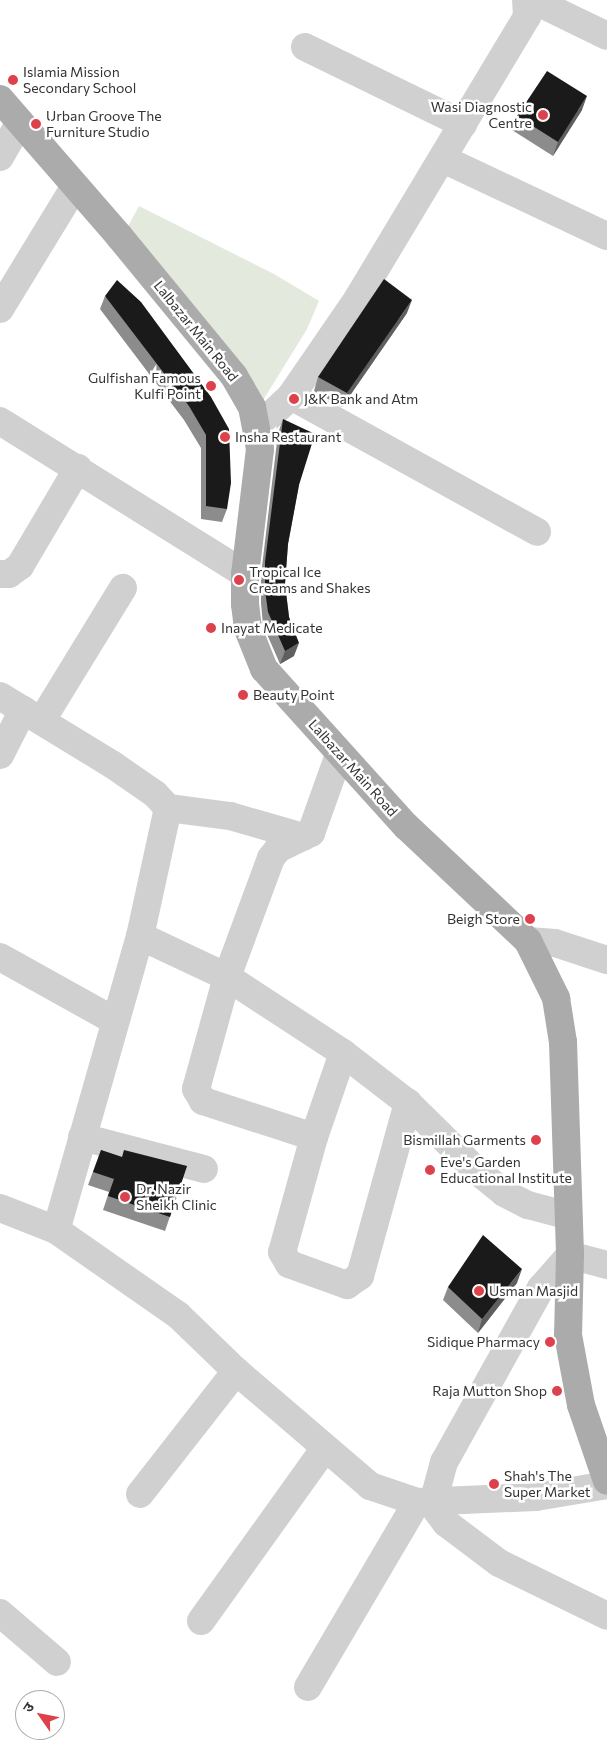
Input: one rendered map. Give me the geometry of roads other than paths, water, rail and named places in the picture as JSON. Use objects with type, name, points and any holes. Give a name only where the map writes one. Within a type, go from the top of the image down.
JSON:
[{"type":"main road","name":"Lalbazar Main Road","points":[[0,99],[234,376],[252,407],[258,427],[260,449],[245,574],[248,629],[264,669],[339,755],[406,826],[528,941],[556,998],[564,1042],[566,1215],[570,1255],[568,1336],[574,1377],[607,1480]]},
{"type":"street","points":[[258,427],[291,396],[358,298],[527,17],[526,0]]},
{"type":"street","points":[[533,0],[607,36]]},
{"type":"street","points":[[305,47],[463,124]]},
{"type":"street","points":[[0,157],[20,122]]},
{"type":"street","points":[[443,159],[607,236]]},
{"type":"street","points":[[0,309],[75,186]]},
{"type":"street","points":[[291,396],[537,532]]},
{"type":"street","points":[[0,421],[245,574]]},
{"type":"street","points":[[0,574],[9,574],[20,566],[78,468]]},
{"type":"street","points":[[0,755],[33,715],[123,588]]},
{"type":"street","points":[[0,696],[33,715],[155,794],[168,808],[230,816],[303,837]]},
{"type":"street","points":[[314,1137],[198,1097],[196,1089],[227,977],[271,858],[278,849],[311,833],[316,824],[339,755]]},
{"type":"street","points":[[56,1230],[140,936],[168,808]]},
{"type":"street","points":[[140,936],[227,977],[343,1053],[408,1103],[476,1170],[504,1193],[528,1205],[566,1215]]},
{"type":"street","points":[[528,941],[555,943],[606,956]]},
{"type":"street","points":[[0,957],[115,1021]]},
{"type":"street","points":[[343,1053],[314,1137],[282,1252],[289,1264],[347,1285],[360,1276],[408,1103]]},
{"type":"street","points":[[82,1137],[204,1169]]},
{"type":"street","points":[[0,1208],[56,1230],[178,1315],[236,1371],[370,1486],[425,1501],[536,1497],[572,1493],[607,1485]]},
{"type":"street","points":[[308,1687],[425,1501],[483,1388],[541,1288],[570,1255],[607,1265]]},
{"type":"street","points":[[140,1494],[236,1371]]},
{"type":"street","points":[[201,1621],[325,1448]]},
{"type":"street","points":[[425,1501],[437,1511],[446,1523],[499,1563],[607,1616]]},
{"type":"street","points":[[0,1613],[57,1662]]},
{"type":"place","name":"Islamia Mission Secondary School","points":[[13,80]]},
{"type":"place","name":"Wasi Diagnostic Centre","points":[[543,115]]},
{"type":"place","name":"Urban Groove The Furniture Studio","points":[[36,124]]},
{"type":"place","name":"Gulfishan Famous Kulfi Point","points":[[211,386]]},
{"type":"place","name":"J&K Bank and Atm","points":[[294,399]]},
{"type":"place","name":"Insha Restaurant","points":[[225,437]]},
{"type":"place","name":"Tropical Ice Creams and Shakes","points":[[239,580]]},
{"type":"place","name":"Inayat Medicate","points":[[211,628]]},
{"type":"place","name":"Beauty Point","points":[[243,695]]},
{"type":"place","name":"Beigh Store","points":[[530,919]]},
{"type":"place","name":"Bismillah Garments","points":[[536,1140]]},
{"type":"place","name":"Eve's Garden Educational Institute","points":[[430,1170]]},
{"type":"place","name":"Dr. Nazir Sheikh Clinic","points":[[125,1197]]},
{"type":"place","name":"Usman Masjid","points":[[479,1291]]},
{"type":"place","name":"Sidique Pharmacy","points":[[550,1342]]},
{"type":"place","name":"Raja Mutton Shop","points":[[557,1391]]},
{"type":"place","name":"Shah's The Super Market","points":[[494,1484]]}]
